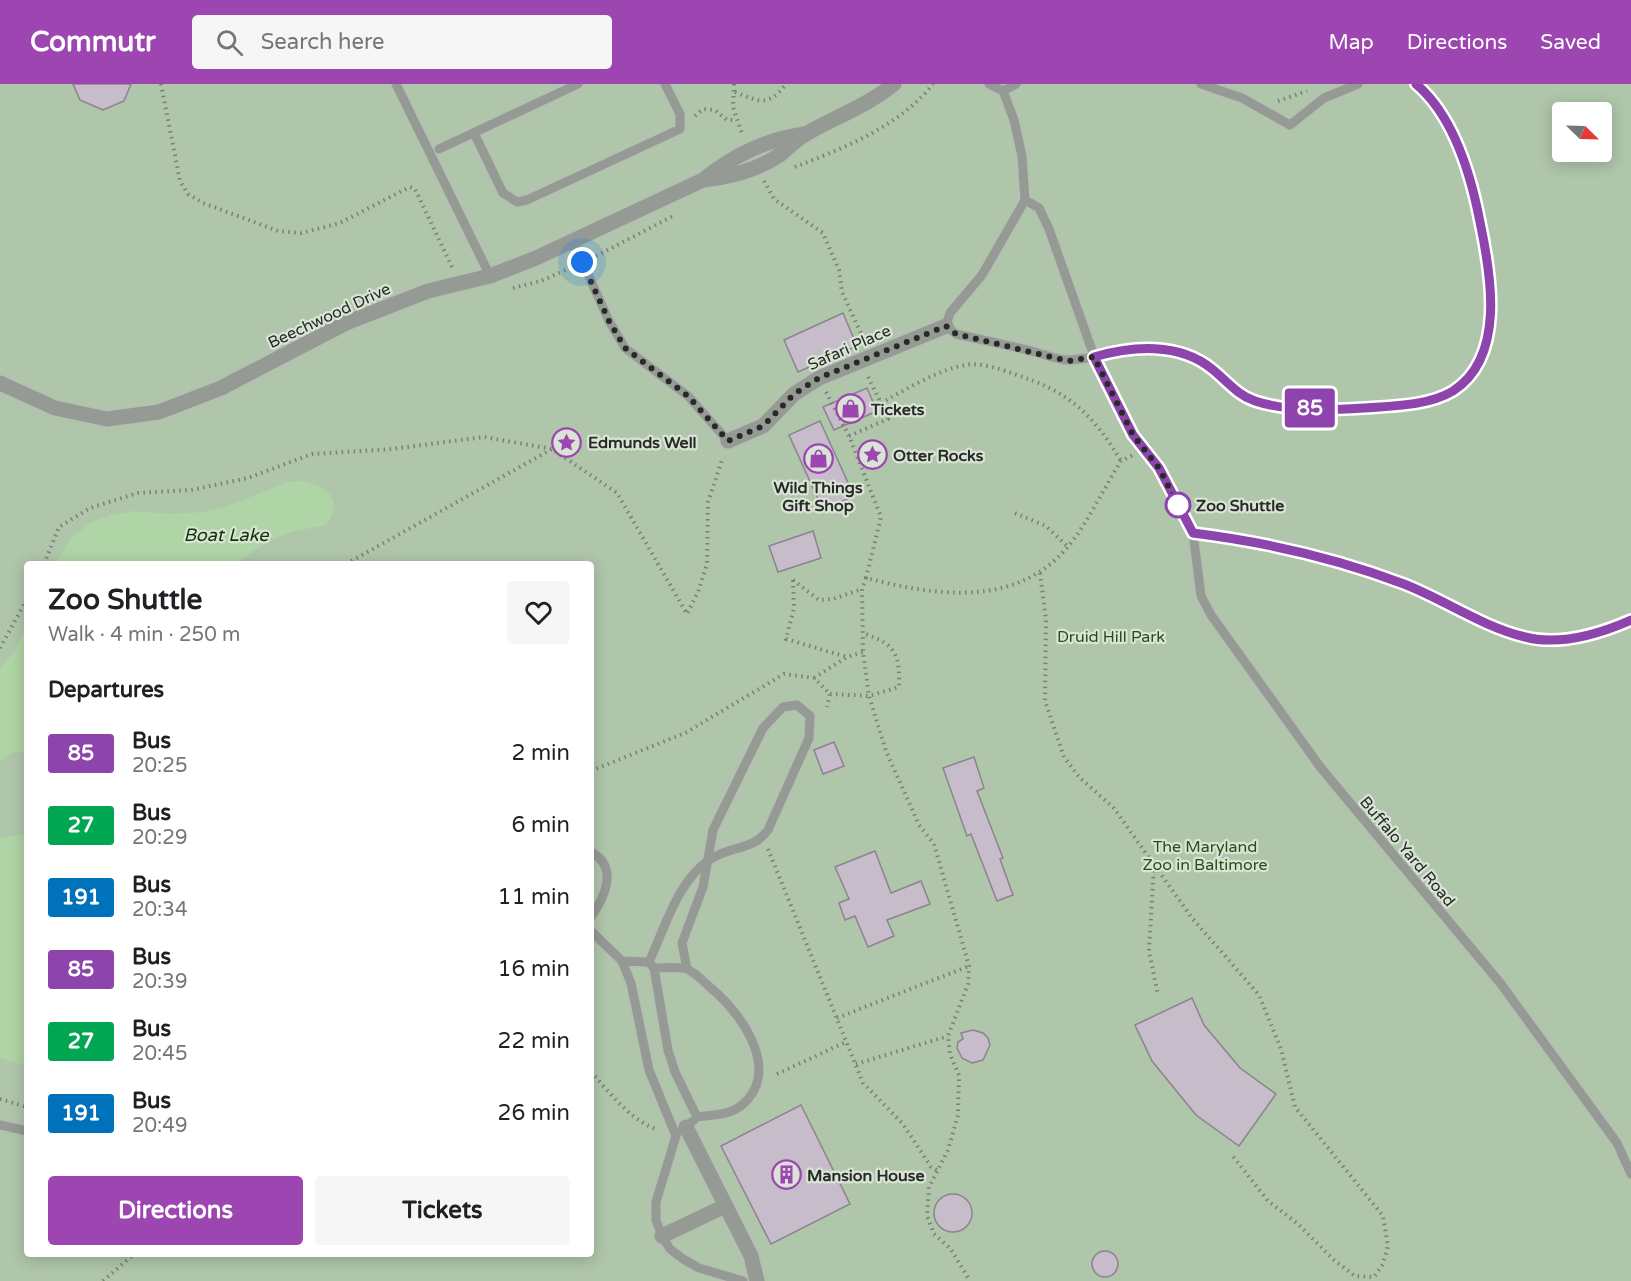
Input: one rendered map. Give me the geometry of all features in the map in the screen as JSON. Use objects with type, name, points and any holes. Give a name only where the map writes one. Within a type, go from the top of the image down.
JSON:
[{"type":"street","name":"Beechwood Drive","points":[[0,383],[38,401],[81,415],[106,419],[136,417],[193,400],[346,323],[395,303],[490,276],[573,241],[703,180],[726,161],[749,150],[774,139],[804,134],[861,106],[894,84]]},
{"type":"street","name":"Safari Place","points":[[728,441],[763,426],[794,394],[819,378],[865,357],[946,326]]},
{"type":"street","points":[[686,1127],[751,1256],[757,1281]]},
{"type":"street","points":[[662,1236],[725,1206]]},
{"type":"lane","points":[[439,149],[578,84]]},
{"type":"lane","points":[[474,133],[503,193],[518,202],[680,129],[680,114],[665,84]]},
{"type":"lane","points":[[989,84],[1003,91],[1014,120],[1022,156],[1025,200],[982,275],[950,313],[946,326],[956,334],[1068,361],[1139,348],[1188,355],[1211,368],[1233,388],[1254,401],[1287,406],[1356,408],[1395,406],[1439,397],[1464,382],[1475,368],[1484,350],[1489,327],[1490,301],[1486,250],[1476,201],[1462,155],[1442,116],[1426,93],[1416,84]]},
{"type":"lane","points":[[1003,91],[1016,84]]},
{"type":"lane","points":[[1201,84],[1242,98],[1290,124],[1324,98],[1358,84]]},
{"type":"lane","points":[[399,85],[490,276]]},
{"type":"lane","points":[[1025,200],[1039,208],[1049,229],[1094,357],[1133,435],[1159,468],[1193,533],[1250,540],[1319,557],[1404,584],[1526,638],[1566,640],[1631,620]]},
{"type":"lane","points":[[573,241],[609,321],[625,348],[688,396],[728,441]]},
{"type":"lane","name":"Buffalo Yard Road","points":[[1193,533],[1201,596],[1263,691],[1365,824],[1502,984],[1617,1143],[1631,1174]]},
{"type":"lane","points":[[687,969],[682,943],[703,887],[707,861],[713,830],[752,747],[776,713],[783,707],[797,705],[810,716],[809,738],[763,837],[751,846],[727,849],[707,861],[689,878],[651,965],[686,1127],[656,1202],[656,1220],[670,1249],[683,1259],[699,1268],[743,1281]]},
{"type":"lane","points":[[594,855],[604,865],[608,877],[606,891],[594,912]]},
{"type":"lane","points":[[594,934],[622,961],[631,983],[649,1070],[686,1127]]},
{"type":"lane","points":[[622,961],[687,969],[720,996],[737,1015],[755,1047],[758,1065],[751,1094],[741,1106],[686,1127]]},
{"type":"lane","points":[[0,1125],[24,1130]]},
{"type":"path","points":[[161,84],[180,181],[195,200],[278,231],[301,233],[329,228],[410,187],[415,189],[454,271]]},
{"type":"path","points":[[734,84],[732,107],[740,128]]},
{"type":"path","points":[[735,92],[757,101],[767,101],[786,84]]},
{"type":"path","points":[[1270,99],[1280,101],[1313,88],[1324,98]]},
{"type":"path","points":[[680,129],[703,109],[715,110],[727,120],[736,120]]},
{"type":"path","points":[[760,175],[774,199],[823,233],[839,270],[842,292],[888,419],[849,436]]},
{"type":"path","points":[[881,403],[935,375],[967,364],[1002,369],[1042,383],[1079,406],[1103,432],[1120,462]]},
{"type":"path","points":[[819,378],[849,436],[881,517],[862,589],[865,634],[863,652],[869,696],[886,751],[919,825],[934,844],[969,966],[968,984],[948,1036],[950,1054],[959,1075],[959,1104],[948,1150],[929,1187],[927,1216],[934,1234],[950,1248],[970,1281]]},
{"type":"path","points":[[45,561],[59,527],[90,508],[138,493],[191,490],[248,478],[312,454],[392,449],[484,437],[552,449],[617,493],[687,614],[698,592],[707,564],[708,502],[728,441]]},
{"type":"path","points":[[351,561],[552,449]]},
{"type":"path","points":[[866,578],[920,590],[963,595],[1008,588],[1040,573],[1068,547],[1120,462],[1144,449]]},
{"type":"path","points":[[1015,513],[1046,526],[1068,547]]},
{"type":"path","points":[[1040,573],[1046,620],[1045,701],[1060,748],[1080,778],[1113,807],[1192,918],[1259,995],[1281,1049],[1295,1107],[1383,1216],[1388,1246],[1383,1264],[1374,1277],[1355,1276],[1334,1260],[1298,1224],[1268,1202],[1232,1155]]},
{"type":"path","points":[[847,657],[786,639],[794,608],[793,580],[819,600],[833,599],[862,589]]},
{"type":"path","points":[[0,648],[24,604]]},
{"type":"path","points":[[594,770],[685,733],[784,674],[814,678],[830,694],[869,696],[899,687],[900,663],[884,640],[865,634]]},
{"type":"path","points":[[814,678],[847,657],[863,652]]},
{"type":"path","points":[[827,707],[830,694]]},
{"type":"path","points":[[763,837],[863,1083],[903,1125],[931,1167],[937,1170]]},
{"type":"path","points":[[1154,864],[1149,951],[1158,995]]},
{"type":"path","points":[[837,1018],[969,966]]},
{"type":"path","points":[[856,1064],[948,1036]]},
{"type":"path","points":[[777,1074],[846,1042]]},
{"type":"path","points":[[594,1075],[638,1120],[647,1126],[686,1127]]},
{"type":"path","points":[[0,1100],[24,1106]]},
{"type":"path","points":[[103,1281],[131,1257]]},
{"type":"green space","name":"Druid Hill Park","points":[[0,84],[1631,84],[1631,1281],[0,1281]]},
{"type":"water","name":"Boat Lake","points":[[287,482],[310,483],[319,486],[330,495],[334,508],[326,525],[291,532],[266,543],[239,561],[56,561],[73,536],[91,522],[111,515],[134,511],[171,514],[203,512],[230,505]]},
{"type":"water","points":[[24,631],[24,752],[11,753],[0,762],[0,669],[16,649]]},
{"type":"water","points":[[24,834],[24,1065],[0,1058],[0,838]]},
{"type":"building","points":[[73,84],[131,84],[124,101],[103,110],[80,100]]},
{"type":"building","points":[[843,313],[857,346],[798,372],[784,340]]},
{"type":"building","name":"Tickets","points":[[867,388],[877,411],[834,430],[823,407]]},
{"type":"building","name":"Wild Things Gift Shop","points":[[820,421],[854,496],[823,510],[789,435]]},
{"type":"building","points":[[813,531],[821,558],[778,572],[769,546]]},
{"type":"building","points":[[834,742],[844,766],[823,774],[814,750]]},
{"type":"building","points":[[974,757],[984,788],[977,791],[1003,858],[1000,859],[1013,895],[997,901],[971,834],[967,836],[943,768]]},
{"type":"building","points":[[875,851],[891,893],[921,881],[930,904],[887,920],[894,936],[868,947],[855,916],[845,920],[839,903],[849,899],[835,867]]},
{"type":"building","points":[[1192,998],[1204,1025],[1240,1068],[1276,1094],[1239,1146],[1196,1115],[1152,1061],[1135,1025]]},
{"type":"building","points":[[973,1030],[983,1033],[990,1045],[983,1060],[972,1063],[962,1058],[957,1048],[958,1042],[963,1039],[961,1033]]},
{"type":"building","name":"Mansion House","points":[[801,1105],[850,1204],[771,1244],[721,1146]]},
{"type":"building","points":[[953,1194],[966,1200],[972,1213],[966,1226],[953,1232],[940,1226],[934,1213],[940,1200]]},
{"type":"building","points":[[1105,1251],[1114,1255],[1118,1264],[1114,1273],[1105,1277],[1096,1273],[1092,1264],[1096,1255]]},
{"type":"bus line","name":"85","points":[[1416,84],[1426,93],[1442,116],[1462,155],[1476,201],[1486,250],[1490,301],[1489,327],[1484,350],[1475,368],[1464,382],[1452,392],[1439,397],[1395,406],[1314,408],[1254,401],[1233,388],[1211,368],[1188,355],[1139,348],[1114,351],[1094,357],[1133,435],[1159,468],[1193,533],[1250,540],[1319,557],[1404,584],[1526,638],[1566,640],[1612,628],[1631,620]]},
{"type":"place","name":"Tickets","points":[[850,409]]},
{"type":"place","name":"Edmunds Well","points":[[567,442]]},
{"type":"place","name":"Otter Rocks","points":[[872,455]]},
{"type":"place","name":"Wild Things Gift Shop","points":[[818,459]]},
{"type":"place","name":"Zoo Shuttle","points":[[1178,505]]},
{"type":"place","name":"Mansion House","points":[[786,1175]]},
{"type":"route","points":[[582,262],[609,321],[625,348],[688,396],[728,441],[763,426],[794,394],[819,378],[871,354],[946,326],[956,334],[1068,361],[1094,357],[1133,435],[1159,468],[1178,505]]},
{"type":"park label","name":"The Maryland Zoo in Baltimore","points":[[1205,855]]}]
